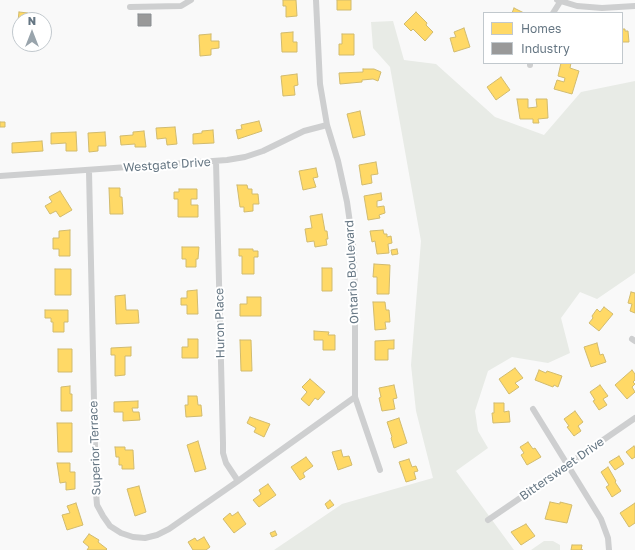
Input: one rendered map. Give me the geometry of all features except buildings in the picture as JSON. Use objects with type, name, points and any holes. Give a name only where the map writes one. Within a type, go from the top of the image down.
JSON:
[{"type":"street","points":[[130,7],[181,6],[191,0]]},
{"type":"street","name":"Ontario Boulevard","points":[[316,0],[320,84],[327,125],[338,161],[347,202],[353,244],[355,286],[355,398],[380,470]]},
{"type":"street","points":[[553,12],[558,1],[577,6],[602,8],[635,6]]},
{"type":"street","name":"Westgate Drive","points":[[0,176],[216,161],[245,157],[263,151],[304,131],[327,125]]},
{"type":"street","name":"Huron Place","points":[[216,161],[223,453],[226,463],[238,482]]},
{"type":"street","name":"Superior Terrace","points":[[90,170],[96,493],[97,505],[110,526],[121,533],[133,537],[145,538],[157,535],[169,529],[238,482],[355,398]]},
{"type":"street","points":[[533,409],[601,518],[608,538],[609,550]]},
{"type":"street","name":"Bittersweet Drive","points":[[488,520],[635,418]]},
{"type":"shaded area","points":[[393,21],[404,60],[436,64],[495,117],[544,135],[581,92],[635,81],[635,273],[597,299],[580,292],[561,318],[570,353],[548,363],[512,357],[488,371],[475,411],[478,431],[488,448],[456,471],[514,550],[274,550],[342,504],[433,478],[416,411],[411,365],[421,241],[390,67],[373,48],[371,22]]},
{"type":"shaded area","points":[[544,541],[553,541],[560,545],[560,550],[531,550]]}]
